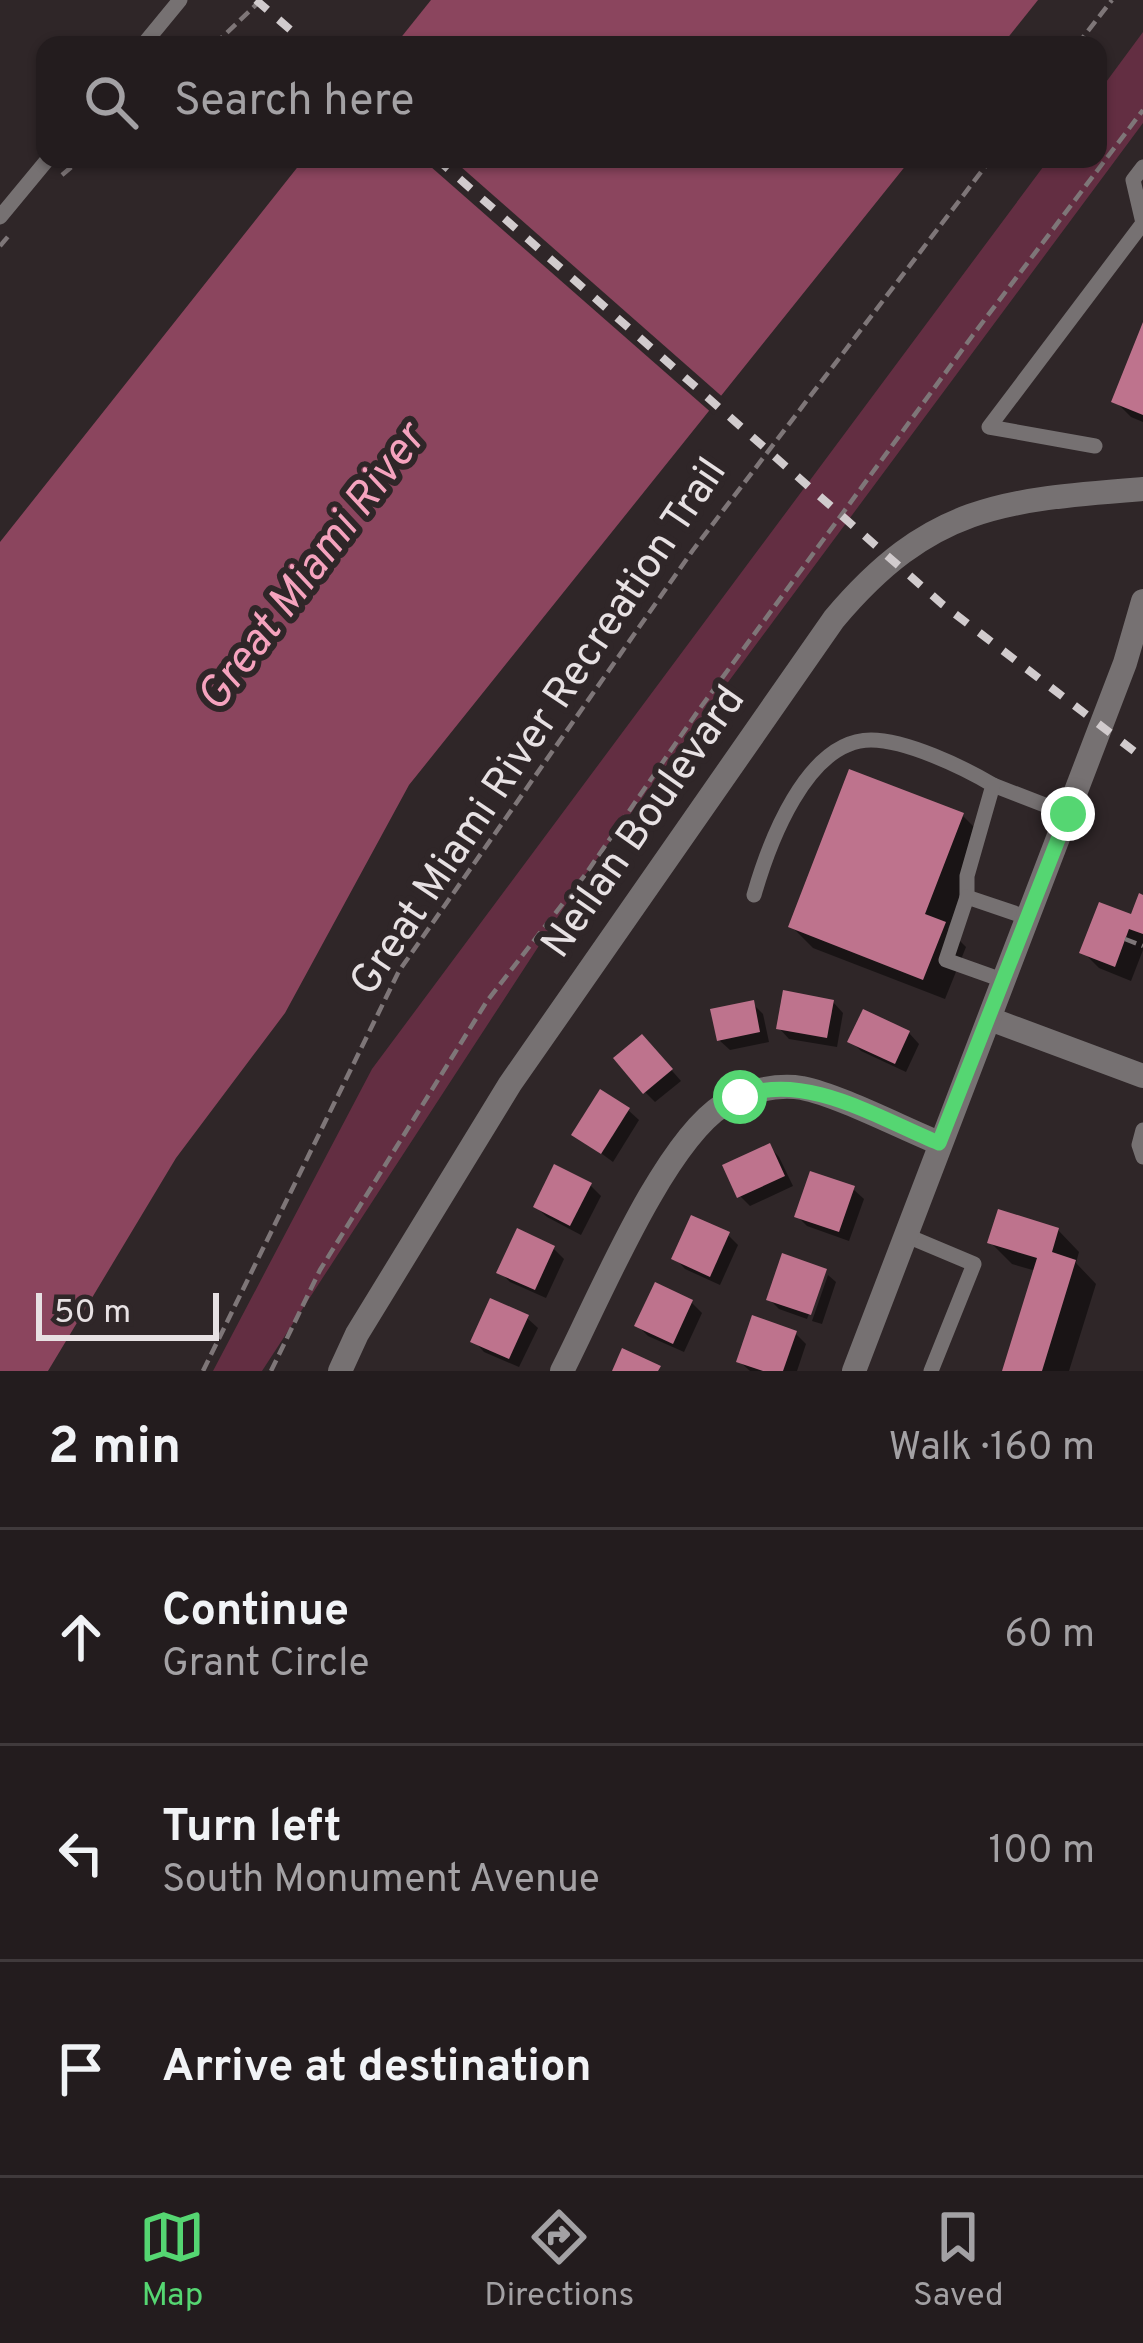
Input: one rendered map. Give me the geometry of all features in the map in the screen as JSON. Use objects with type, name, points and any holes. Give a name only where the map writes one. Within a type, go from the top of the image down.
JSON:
[{"type":"street","name":"Neilan Boulevard","points":[[340,1371],[357,1334],[510,1084],[834,619],[868,578],[912,542],[983,510],[1043,496],[1143,489]]},
{"type":"street","points":[[854,1371],[1068,814],[1136,656],[1143,601]]},
{"type":"street","points":[[990,1019],[1143,1076]]},
{"type":"street","points":[[562,1371],[661,1179],[700,1124],[724,1104],[780,1087],[805,1089],[939,1143]]},
{"type":"lane","points":[[150,36],[180,0]]},
{"type":"lane","points":[[1095,446],[988,427],[1143,223],[1133,180],[1143,167]]},
{"type":"lane","points":[[0,217],[41,168]]},
{"type":"lane","points":[[754,896],[770,839],[816,767],[842,747],[868,740],[899,745],[1068,814]]},
{"type":"lane","points":[[993,785],[967,877],[967,897],[946,960],[1005,980]]},
{"type":"lane","points":[[967,897],[1028,918]]},
{"type":"lane","points":[[1143,1130],[1139,1144],[1143,1157]]},
{"type":"lane","points":[[905,1235],[974,1264],[931,1371]]},
{"type":"path","points":[[224,36],[262,0]]},
{"type":"path","points":[[1084,36],[1112,0]]},
{"type":"path","points":[[1107,158],[1143,110]]},
{"type":"path","name":"Great Miami River Recreation Trail","points":[[203,1371],[399,971],[693,550],[984,168]]},
{"type":"path","points":[[271,1371],[320,1270],[488,1001],[585,875],[698,711],[1099,168]]},
{"type":"path","points":[[1125,939],[1143,946]]},
{"type":"shaded area","points":[[1143,32],[1143,123],[585,875],[262,1371],[213,1371],[372,1069],[1042,168],[1107,168],[1107,81]]},
{"type":"water","points":[[431,0],[1038,0],[1009,36],[402,36]]},
{"type":"water","name":"Great Miami River","points":[[297,168],[904,168],[409,785],[285,1013],[176,1158],[48,1371],[0,1371],[0,542]]},
{"type":"pier","points":[[432,168],[462,168],[726,400],[714,415]]},
{"type":"building","points":[[1143,322],[1143,415],[1111,402]]},
{"type":"building","points":[[849,769],[964,813],[925,914],[946,922],[923,980],[788,927]]},
{"type":"building","points":[[1139,893],[1143,895],[1143,934],[1129,929],[1115,967],[1079,953],[1099,902],[1131,914]]},
{"type":"building","points":[[783,990],[834,1000],[827,1038],[776,1029]]},
{"type":"building","points":[[754,1000],[760,1032],[717,1041],[710,1009]]},
{"type":"building","points":[[863,1009],[910,1031],[895,1064],[847,1042]]},
{"type":"building","points":[[642,1034],[673,1069],[643,1094],[613,1058]]},
{"type":"building","points":[[600,1089],[630,1108],[601,1154],[571,1135]]},
{"type":"building","points":[[770,1143],[785,1176],[737,1198],[722,1165]]},
{"type":"building","points":[[554,1164],[592,1183],[570,1226],[533,1207]]},
{"type":"building","points":[[810,1171],[855,1186],[839,1232],[794,1217]]},
{"type":"building","points":[[998,1209],[1059,1228],[1052,1252],[1076,1260],[1042,1371],[1002,1371],[1037,1258],[987,1243]]},
{"type":"building","points":[[691,1215],[730,1232],[710,1277],[671,1259]]},
{"type":"building","points":[[517,1228],[555,1246],[535,1290],[496,1273]]},
{"type":"building","points":[[782,1253],[827,1269],[811,1315],[766,1300]]},
{"type":"building","points":[[655,1282],[693,1300],[673,1344],[634,1326]]},
{"type":"building","points":[[490,1298],[529,1315],[509,1359],[470,1342]]},
{"type":"building","points":[[752,1315],[797,1331],[783,1371],[763,1371],[736,1362]]},
{"type":"building","points":[[622,1348],[661,1366],[658,1371],[612,1371]]},
{"type":"railway","points":[[256,0],[298,36]]},
{"type":"railway","points":[[447,168],[942,604],[1143,758]]},
{"type":"route","points":[[740,1097],[780,1087],[805,1089],[939,1143],[1068,814]]}]
